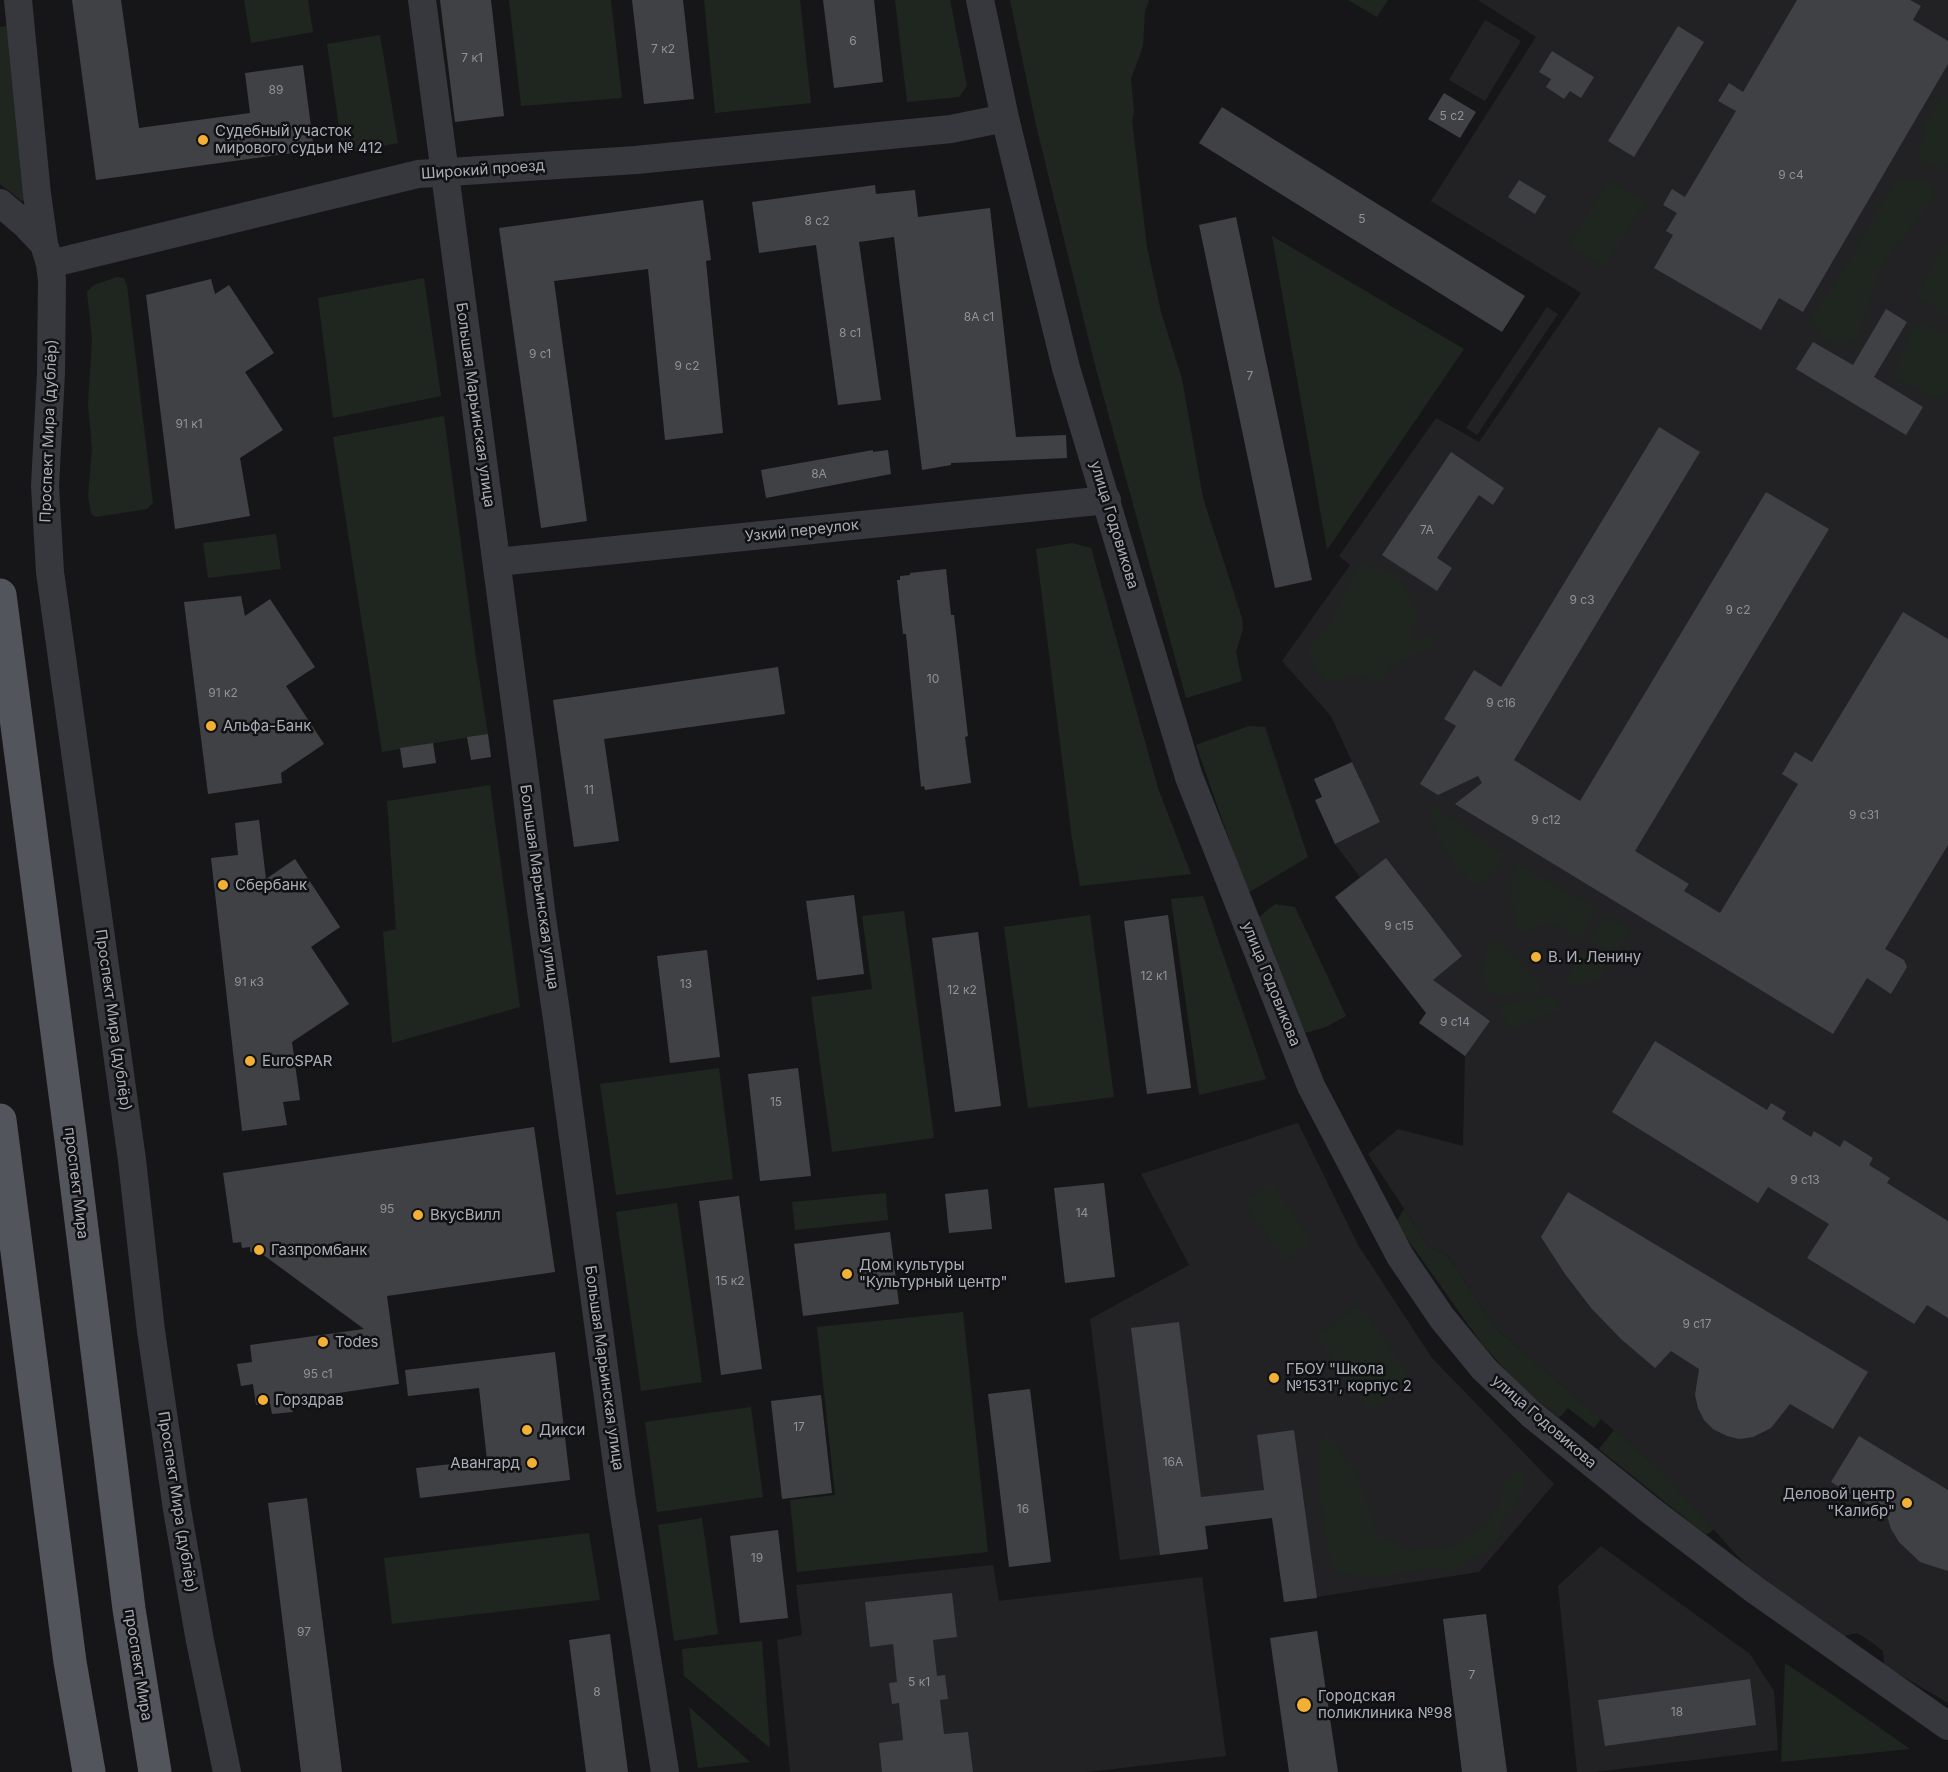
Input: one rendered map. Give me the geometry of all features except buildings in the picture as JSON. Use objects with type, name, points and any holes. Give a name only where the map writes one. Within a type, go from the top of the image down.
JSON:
[{"type":"main road","name":"проспект Мира","points":[[0,594],[129,1610],[155,1772]]},
{"type":"main road","points":[[0,1120],[68,1650],[89,1772]]},
{"type":"street","name":"Проспект Мира (дублёр)","points":[[18,0],[37,194],[52,295],[51,373],[45,486],[50,572],[129,1136],[151,1331],[200,1641],[227,1772]]},
{"type":"street","name":"Большая Марьинская улица","points":[[422,0],[541,910],[621,1494],[665,1772]]},
{"type":"street","name":"улица Годовикова","points":[[980,0],[1005,118],[1066,368],[1189,777],[1311,1086],[1400,1256],[1436,1309],[1484,1369],[1531,1414],[1581,1456],[1755,1590],[1948,1726]]},
{"type":"street","name":"Широкий проезд","points":[[47,254],[418,174],[636,160],[951,129],[1005,118]]},
{"type":"street","points":[[0,203],[26,225],[47,254]]},
{"type":"street","name":"Узкий переулок","points":[[496,562],[1107,500]]},
{"type":"shaded area","points":[[244,0],[308,0],[313,32],[251,43]]},
{"type":"shaded area","points":[[509,0],[611,0],[622,98],[521,106]]},
{"type":"shaded area","points":[[704,0],[800,0],[811,103],[715,113]]},
{"type":"shaded area","points":[[895,0],[950,0],[967,86],[959,97],[907,102]]},
{"type":"shaded area","points":[[1010,0],[1149,0],[1145,12],[1143,46],[1131,79],[1134,112],[1132,121],[1147,247],[1161,312],[1182,379],[1203,498],[1242,618],[1243,629],[1236,652],[1242,681],[1186,698],[1095,365],[1036,125]]},
{"type":"shaded area","points":[[1348,0],[1388,0],[1377,17]]},
{"type":"shaded area","points":[[1478,0],[1948,0],[1948,1703],[1884,1665],[1883,1651],[1870,1641],[1857,1633],[1840,1637],[1757,1575],[1659,1469],[1495,1328],[1447,1255],[1430,1248],[1368,1154],[1398,1129],[1463,1146],[1465,1056],[1432,1006],[1412,995],[1335,897],[1360,877],[1335,844],[1315,800],[1360,779],[1331,716],[1282,661],[1350,565],[1339,556],[1436,418],[1479,442],[1581,293],[1431,201],[1536,37]]},
{"type":"shaded area","points":[[1485,20],[1521,41],[1485,101],[1449,80]]},
{"type":"shaded area","points":[[8,26],[26,200],[22,201],[0,184],[0,27]]},
{"type":"shaded area","points":[[380,35],[398,143],[343,154],[327,44]]},
{"type":"shaded area","points":[[1948,96],[1948,163],[1939,169],[1919,160],[1923,128],[1940,98]]},
{"type":"shaded area","points":[[1904,179],[1926,179],[1933,187],[1934,198],[1882,265],[1857,341],[1832,345],[1823,338],[1810,318],[1837,281],[1894,183]]},
{"type":"shaded area","points":[[1609,180],[1645,202],[1604,267],[1568,245]]},
{"type":"shaded area","points":[[1272,236],[1464,349],[1327,550]]},
{"type":"shaded area","points":[[1948,241],[1948,316],[1915,296]]},
{"type":"shaded area","points":[[117,277],[124,278],[127,285],[153,503],[147,509],[96,517],[91,514],[88,496],[92,448],[88,405],[92,339],[87,292],[94,285]]},
{"type":"shaded area","points":[[424,278],[441,396],[333,418],[318,298]]},
{"type":"shaded area","points":[[1547,307],[1558,314],[1477,435],[1466,428]]},
{"type":"shaded area","points":[[1921,322],[1948,334],[1948,390],[1939,400],[1928,397],[1919,389],[1897,381],[1895,371],[1912,329]]},
{"type":"shaded area","points":[[444,416],[488,734],[382,752],[333,437]]},
{"type":"shaded area","points":[[276,534],[281,569],[208,578],[203,543]]},
{"type":"shaded area","points":[[1072,543],[1091,548],[1158,788],[1191,874],[1080,886],[1072,839],[1036,549]]},
{"type":"shaded area","points":[[1364,564],[1396,574],[1409,593],[1417,616],[1410,639],[1438,636],[1431,646],[1389,668],[1382,681],[1352,675],[1343,681],[1326,680],[1313,665],[1309,648],[1329,628],[1358,565]]},
{"type":"shaded area","points":[[1249,726],[1265,727],[1308,857],[1248,893],[1196,745]]},
{"type":"shaded area","points":[[490,785],[520,1007],[392,1043],[383,932],[396,929],[387,801]]},
{"type":"shaded area","points":[[1434,807],[1503,854],[1493,873],[1484,882],[1474,884],[1455,866],[1440,842],[1430,817],[1430,811]]},
{"type":"shaded area","points":[[1516,863],[1597,909],[1581,936],[1574,938],[1560,927],[1549,925],[1533,927],[1520,934],[1509,890]]},
{"type":"shaded area","points":[[1203,896],[1266,1079],[1199,1095],[1171,899]]},
{"type":"shaded area","points":[[1275,904],[1295,907],[1346,1016],[1326,1027],[1305,1033],[1258,918]]},
{"type":"shaded area","points":[[904,911],[934,1138],[832,1152],[811,997],[872,989],[862,916]]},
{"type":"shaded area","points":[[1605,914],[1630,929],[1615,955],[1589,940]]},
{"type":"shaded area","points":[[1090,915],[1114,1097],[1028,1108],[1004,927]]},
{"type":"shaded area","points":[[1500,941],[1541,985],[1541,990],[1500,996],[1489,990],[1480,972],[1490,942]]},
{"type":"shaded area","points":[[1583,950],[1608,965],[1599,980],[1577,986],[1565,980]]},
{"type":"shaded area","points":[[1551,996],[1561,1009],[1509,1030],[1498,1004]]},
{"type":"shaded area","points":[[719,1068],[733,1179],[616,1195],[600,1084]]},
{"type":"shaded area","name":"ГБОУ \"Школа №1531\", корпус 2","points":[[1298,1123],[1358,1245],[1432,1358],[1554,1484],[1479,1572],[1284,1602],[1272,1518],[1205,1526],[1208,1549],[1120,1560],[1090,1319],[1189,1265],[1141,1174]]},
{"type":"shaded area","points":[[1272,1182],[1312,1243],[1284,1262],[1244,1201]]},
{"type":"shaded area","points":[[886,1193],[888,1220],[795,1230],[792,1202]]},
{"type":"shaded area","points":[[677,1203],[702,1382],[641,1391],[616,1212]]},
{"type":"shaded area","points":[[1404,1209],[1430,1248],[1447,1255],[1495,1328],[1601,1419],[1594,1428],[1568,1408],[1559,1418],[1522,1388],[1482,1344],[1396,1223]]},
{"type":"shaded area","points":[[1360,1305],[1413,1381],[1370,1412],[1316,1336]]},
{"type":"shaded area","points":[[963,1312],[988,1552],[797,1572],[790,1500],[835,1495],[817,1327]]},
{"type":"shaded area","points":[[751,1407],[763,1497],[657,1512],[645,1422]]},
{"type":"shaded area","points":[[1614,1430],[1659,1469],[1714,1529],[1706,1535],[1599,1449]]},
{"type":"shaded area","points":[[1328,1433],[1360,1481],[1378,1534],[1406,1550],[1460,1544],[1486,1523],[1501,1503],[1505,1481],[1522,1467],[1526,1488],[1506,1515],[1493,1547],[1454,1571],[1429,1569],[1373,1578],[1338,1573],[1331,1564],[1319,1496],[1320,1441]]},
{"type":"shaded area","points":[[702,1518],[718,1634],[674,1641],[658,1525]]},
{"type":"shaded area","points":[[589,1533],[600,1600],[392,1624],[384,1558]]},
{"type":"shaded area","points":[[1601,1546],[1750,1654],[1774,1691],[1778,1750],[1594,1772],[1577,1772],[1558,1586]]},
{"type":"shaded area","points":[[993,1565],[999,1601],[1202,1577],[1226,1756],[1086,1772],[790,1772],[777,1640],[802,1635],[796,1585]]},
{"type":"shaded area","points":[[762,1641],[770,1748],[684,1676],[682,1649]]},
{"type":"shaded area","points":[[1785,1663],[1833,1695],[1910,1749],[1781,1762]]},
{"type":"shaded area","points":[[689,1707],[750,1762],[698,1768]]},
{"type":"place","name":"Судебный участок мирового судьи № 412","points":[[203,140]]},
{"type":"place","name":"Альфа-Банк","points":[[211,726]]},
{"type":"place","name":"Сбербанк","points":[[223,885]]},
{"type":"place","name":"В. И. Ленину","points":[[1536,957]]},
{"type":"place","name":"EuroSPAR","points":[[250,1061]]},
{"type":"place","name":"ВкусВилл","points":[[418,1215]]},
{"type":"place","name":"Газпромбанк","points":[[259,1250]]},
{"type":"place","name":"Дом культуры \"Культурный центр\"","points":[[847,1274]]},
{"type":"place","name":"Todes","points":[[323,1342]]},
{"type":"place","name":"ГБОУ \"Школа №1531\", корпус 2","points":[[1274,1378]]},
{"type":"place","name":"Горздрав","points":[[263,1400]]},
{"type":"place","name":"Дикси","points":[[527,1430]]},
{"type":"place","name":"Авангард","points":[[532,1463]]},
{"type":"place","name":"Деловой центр \"Калибр\"","points":[[1907,1503]]},
{"type":"place","name":"Городская поликлиника №98","points":[[1304,1705]]}]
